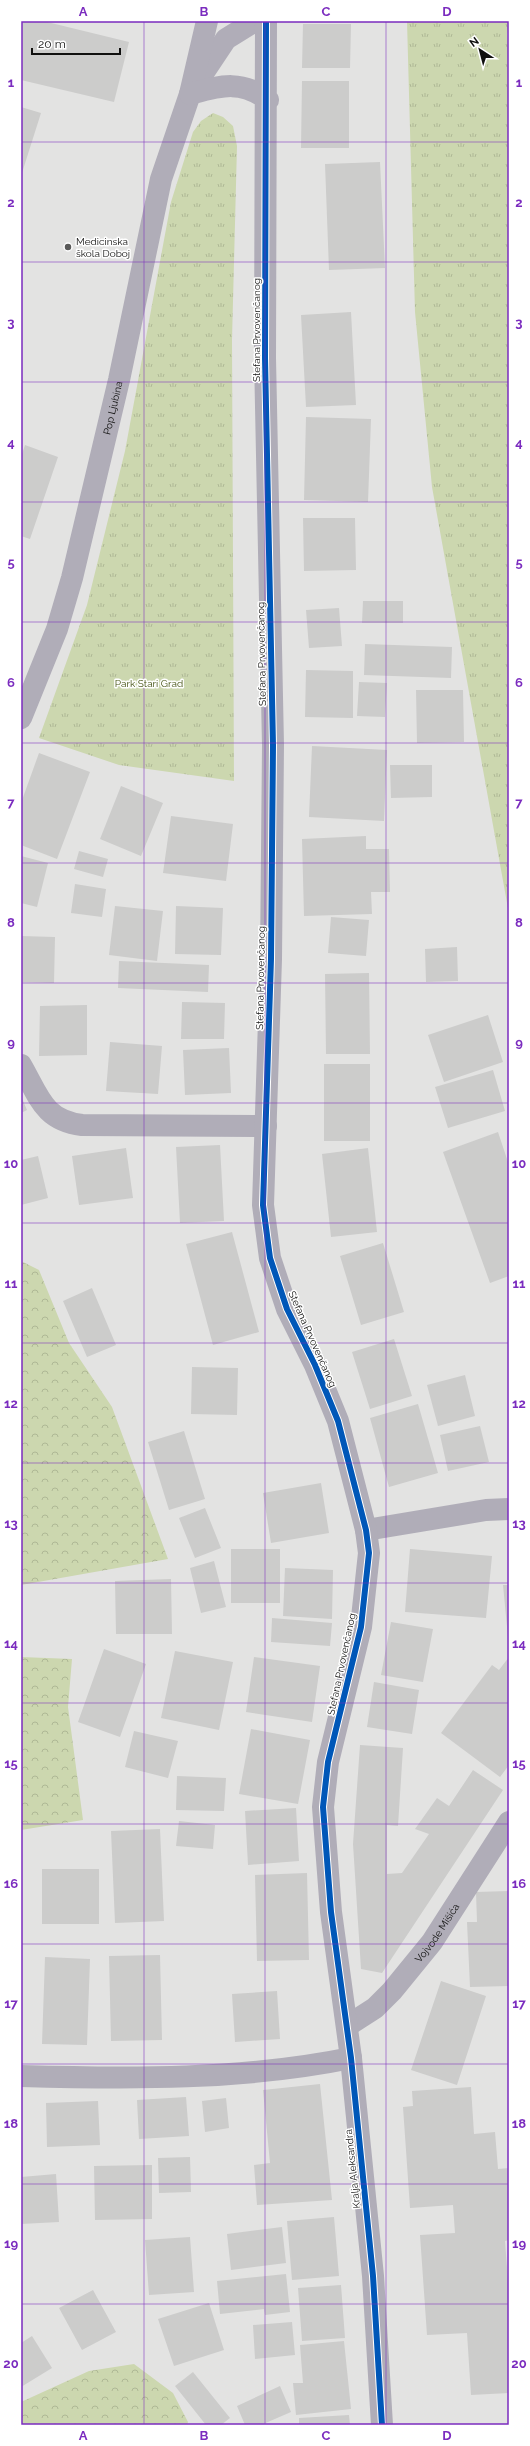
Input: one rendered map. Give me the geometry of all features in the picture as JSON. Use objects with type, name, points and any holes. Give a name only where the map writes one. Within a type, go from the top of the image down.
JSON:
[{"type":"street","points":[[190,94],[207,21]]},
{"type":"street","points":[[190,94],[226,39],[255,21]]},
{"type":"street","name":"Stefana Prvovenčanog","points":[[266,21],[268,100],[265,358],[273,745],[271,959],[263,1205],[270,1258],[287,1309],[314,1365],[338,1421],[366,1530],[369,1552],[361,1627],[328,1762],[323,1807],[330,1912]]},
{"type":"street","points":[[190,94],[234,85],[258,93],[268,100]]},
{"type":"street","name":"Pop Ljubina","points":[[21,718],[57,629],[72,578],[119,380],[161,179],[190,94]]},
{"type":"street","points":[[21,1065],[46,1108],[53,1116],[65,1123],[82,1125],[266,1126]]},
{"type":"street","points":[[366,1530],[486,1510],[509,1509]]},
{"type":"street","name":"Vojvode Mišića","points":[[347,2026],[374,2008],[392,1991],[432,1942],[509,1822]]},
{"type":"street","name":"Kralja Aleksandra","points":[[330,1912],[351,2058],[373,2276],[382,2425]]},
{"type":"street","points":[[21,2076],[169,2077],[261,2072],[351,2058]]},
{"type":"green space","points":[[407,21],[509,21],[507,34],[509,56],[509,914],[432,487],[415,312]]},
{"type":"green space","name":"Park Stari Grad","points":[[213,113],[223,117],[233,126],[237,146],[232,340],[234,781],[119,765],[39,738],[87,605],[125,451],[171,202],[193,132],[201,121]]},
{"type":"green space","points":[[21,1261],[39,1270],[69,1343],[112,1407],[168,1559],[21,1585]]},
{"type":"green space","points":[[21,1657],[72,1659],[68,1707],[83,1820],[21,1830]]},
{"type":"green space","points":[[134,2364],[173,2393],[188,2422],[187,2425],[21,2425],[21,2402],[89,2371]]},
{"type":"building","points":[[21,21],[43,21],[129,42],[114,102],[21,80]]},
{"type":"building","points":[[303,24],[351,24],[350,68],[302,68]]},
{"type":"building","points":[[302,81],[349,81],[349,148],[301,148]]},
{"type":"building","points":[[21,107],[41,113],[21,176]]},
{"type":"building","points":[[380,162],[385,268],[329,270],[325,164]]},
{"type":"building","points":[[351,312],[356,405],[306,407],[301,315]]},
{"type":"building","points":[[306,417],[371,419],[368,502],[304,500]]},
{"type":"building","points":[[25,445],[58,457],[30,539],[21,536],[21,457]]},
{"type":"building","points":[[303,518],[355,518],[356,570],[304,571]]},
{"type":"building","points":[[363,601],[403,601],[403,623],[362,623]]},
{"type":"building","points":[[339,608],[342,646],[309,648],[306,610]]},
{"type":"building","points":[[365,644],[452,647],[451,678],[364,675]]},
{"type":"building","points":[[306,670],[353,671],[353,718],[305,717]]},
{"type":"building","points":[[359,682],[387,683],[385,717],[357,716]]},
{"type":"building","points":[[416,690],[463,690],[464,742],[417,743]]},
{"type":"building","points":[[312,746],[387,750],[384,821],[309,817]]},
{"type":"building","points":[[39,753],[90,772],[57,859],[21,845],[21,803]]},
{"type":"building","points":[[390,765],[432,765],[432,797],[391,798]]},
{"type":"building","points":[[121,786],[163,803],[141,856],[100,839]]},
{"type":"building","points":[[171,816],[233,824],[226,881],[163,873]]},
{"type":"building","points":[[366,836],[366,849],[389,849],[390,892],[371,892],[372,914],[304,916],[302,839]]},
{"type":"building","points":[[79,851],[108,859],[103,877],[74,869]]},
{"type":"building","points":[[21,856],[48,863],[37,907],[21,903]]},
{"type":"building","points":[[75,884],[106,889],[102,917],[71,913]]},
{"type":"building","points":[[115,906],[163,911],[157,961],[109,955]]},
{"type":"building","points":[[176,906],[223,908],[221,955],[175,954]]},
{"type":"building","points":[[331,917],[369,920],[366,956],[328,953]]},
{"type":"building","points":[[21,936],[55,937],[54,983],[21,982]]},
{"type":"building","points":[[457,947],[458,981],[426,982],[425,949]]},
{"type":"building","points":[[119,961],[209,965],[208,992],[118,988]]},
{"type":"building","points":[[369,973],[370,1054],[326,1054],[325,974]]},
{"type":"building","points":[[182,1002],[225,1003],[224,1039],[181,1039]]},
{"type":"building","points":[[87,1005],[87,1055],[39,1056],[40,1006]]},
{"type":"building","points":[[488,1015],[503,1062],[444,1082],[428,1035]]},
{"type":"building","points":[[110,1042],[162,1046],[158,1094],[106,1091]]},
{"type":"building","points":[[229,1048],[231,1093],[185,1095],[183,1050]]},
{"type":"building","points":[[324,1064],[370,1064],[370,1141],[324,1141]]},
{"type":"building","points":[[493,1070],[505,1111],[448,1128],[435,1087]]},
{"type":"building","points":[[21,1096],[27,1110],[21,1113]]},
{"type":"building","points":[[498,1132],[509,1165],[509,1276],[490,1283],[443,1152]]},
{"type":"building","points":[[220,1145],[224,1221],[180,1223],[176,1147]]},
{"type":"building","points":[[126,1148],[133,1198],[79,1205],[72,1156]]},
{"type":"building","points":[[368,1148],[377,1232],[331,1237],[322,1154]]},
{"type":"building","points":[[38,1156],[48,1198],[21,1205],[21,1160]]},
{"type":"building","points":[[232,1232],[259,1332],[213,1345],[186,1244]]},
{"type":"building","points":[[383,1243],[404,1312],[361,1325],[340,1256]]},
{"type":"building","points":[[92,1288],[116,1345],[87,1357],[63,1301]]},
{"type":"building","points":[[394,1339],[412,1396],[370,1409],[352,1352]]},
{"type":"building","points":[[192,1367],[238,1368],[237,1415],[191,1414]]},
{"type":"building","points":[[465,1375],[475,1416],[438,1426],[427,1385]]},
{"type":"building","points":[[418,1404],[438,1473],[389,1487],[370,1418]]},
{"type":"building","points":[[480,1426],[489,1462],[448,1471],[440,1435]]},
{"type":"building","points":[[184,1431],[205,1499],[169,1510],[148,1442]]},
{"type":"building","points":[[321,1483],[329,1533],[271,1543],[263,1493]]},
{"type":"building","points":[[205,1508],[221,1548],[195,1558],[179,1518]]},
{"type":"building","points":[[231,1549],[280,1549],[280,1603],[231,1603]]},
{"type":"building","points":[[410,1549],[492,1556],[486,1618],[405,1612]]},
{"type":"building","points":[[214,1561],[226,1607],[201,1613],[190,1568]]},
{"type":"building","points":[[285,1568],[333,1570],[332,1619],[283,1616]]},
{"type":"building","points":[[171,1579],[172,1634],[116,1634],[115,1581]]},
{"type":"building","points":[[503,1585],[509,1585],[509,1637],[508,1637]]},
{"type":"building","points":[[272,1618],[332,1623],[330,1646],[271,1642]]},
{"type":"building","points":[[391,1622],[433,1629],[423,1682],[381,1675]]},
{"type":"building","points":[[104,1649],[146,1664],[120,1737],[78,1722]]},
{"type":"building","points":[[175,1651],[233,1662],[219,1730],[161,1718]]},
{"type":"building","points":[[254,1657],[320,1666],[312,1722],[246,1712]]},
{"type":"building","points":[[509,1657],[509,1765],[500,1777],[441,1733],[492,1665],[499,1670]]},
{"type":"building","points":[[374,1682],[419,1690],[412,1734],[367,1727]]},
{"type":"building","points":[[251,1729],[310,1740],[298,1804],[239,1794]]},
{"type":"building","points":[[134,1731],[178,1741],[168,1778],[125,1767]]},
{"type":"building","points":[[360,1745],[403,1748],[398,1826],[387,1825],[387,1874],[402,1873],[429,1834],[415,1829],[437,1798],[449,1806],[473,1770],[503,1790],[382,1973],[361,1969],[353,1844]]},
{"type":"building","points":[[177,1776],[226,1778],[224,1811],[176,1810]]},
{"type":"building","points":[[296,1808],[299,1861],[248,1865],[245,1811]]},
{"type":"building","points":[[179,1821],[215,1825],[213,1849],[176,1846]]},
{"type":"building","points":[[160,1829],[164,1921],[115,1923],[111,1831]]},
{"type":"building","points":[[42,1869],[99,1869],[99,1924],[42,1924]]},
{"type":"building","points":[[307,1873],[309,1960],[257,1961],[255,1875]]},
{"type":"building","points":[[509,1891],[509,1986],[470,1987],[467,1922],[477,1922],[476,1892]]},
{"type":"building","points":[[160,1955],[162,2040],[111,2041],[109,1956]]},
{"type":"building","points":[[45,1957],[90,1959],[87,2045],[42,2044]]},
{"type":"building","points":[[441,1981],[486,1996],[457,2085],[411,2070]]},
{"type":"building","points":[[277,1991],[280,2039],[235,2042],[232,1994]]},
{"type":"building","points":[[320,2084],[332,2200],[257,2205],[254,2165],[270,2163],[263,2090]]},
{"type":"building","points":[[471,2087],[474,2134],[495,2132],[498,2169],[509,2168],[509,2240],[505,2241],[509,2293],[509,2393],[471,2395],[467,2333],[427,2335],[420,2235],[455,2233],[453,2205],[410,2208],[403,2107],[413,2106],[412,2091]]},
{"type":"building","points":[[186,2097],[189,2136],[139,2139],[137,2100]]},
{"type":"building","points":[[226,2098],[229,2128],[205,2132],[202,2101]]},
{"type":"building","points":[[98,2101],[100,2145],[47,2147],[46,2103]]},
{"type":"building","points":[[190,2157],[191,2192],[159,2193],[158,2158]]},
{"type":"building","points":[[152,2165],[152,2219],[95,2220],[94,2166]]},
{"type":"building","points":[[56,2174],[59,2222],[21,2224],[21,2177]]},
{"type":"building","points":[[334,2217],[339,2276],[292,2280],[287,2221]]},
{"type":"building","points":[[282,2227],[286,2263],[231,2270],[227,2234]]},
{"type":"building","points":[[190,2237],[194,2292],[149,2295],[145,2240]]},
{"type":"building","points":[[286,2274],[290,2312],[265,2315],[264,2309],[220,2314],[217,2281]]},
{"type":"building","points":[[341,2285],[345,2338],[302,2341],[298,2288]]},
{"type":"building","points":[[93,2290],[116,2332],[82,2350],[59,2308]]},
{"type":"building","points":[[209,2303],[224,2350],[174,2366],[158,2319]]},
{"type":"building","points":[[292,2322],[295,2355],[255,2359],[253,2325]]},
{"type":"building","points":[[32,2336],[52,2368],[21,2387],[21,2343]]},
{"type":"building","points":[[344,2341],[351,2409],[296,2415],[293,2383],[303,2383],[300,2345]]},
{"type":"building","points":[[193,2372],[230,2418],[221,2425],[206,2425],[175,2386]]},
{"type":"building","points":[[280,2386],[291,2412],[261,2425],[245,2425],[237,2406]]},
{"type":"building","points":[[349,2415],[350,2425],[299,2425],[299,2418]]},
{"type":"cycle path","points":[[266,21],[265,358],[273,745],[271,959],[263,1205],[270,1258],[287,1309],[315,1365],[338,1421],[366,1530],[369,1553],[361,1627],[328,1762],[323,1807],[331,1912],[351,2058],[373,2276],[382,2425]]},
{"type":"place","name":"Medicinska škola Doboj","points":[[68,247]]}]
